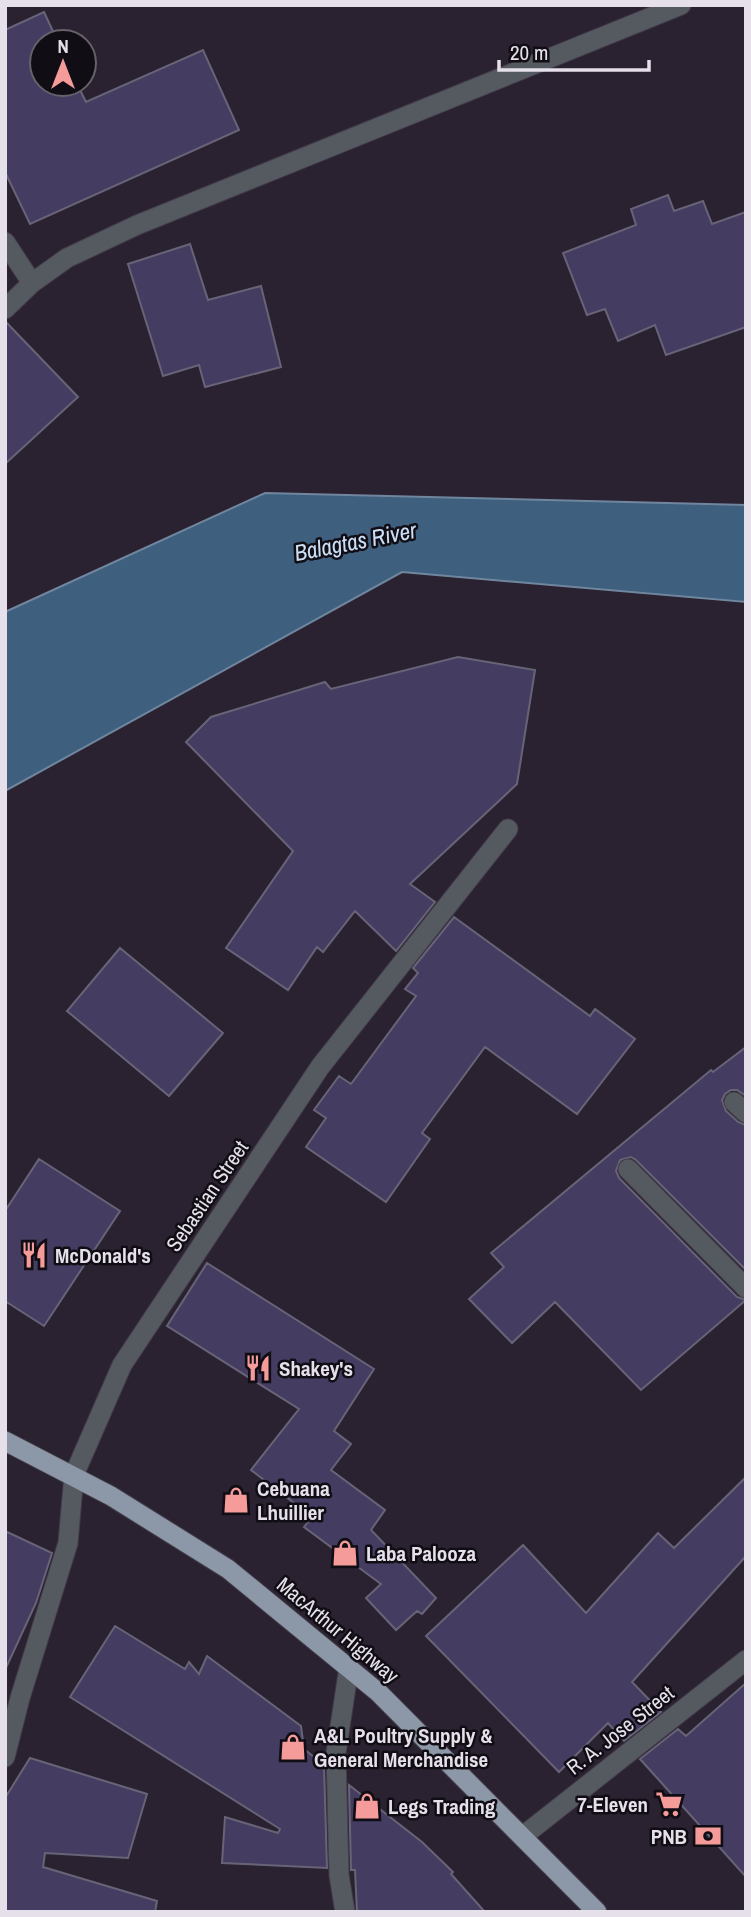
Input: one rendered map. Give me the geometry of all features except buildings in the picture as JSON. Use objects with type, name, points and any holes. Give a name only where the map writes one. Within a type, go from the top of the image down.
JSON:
[{"type":"highway","name":"MacArthur Highway","points":[[5,1441],[74,1475],[228,1569],[379,1692],[597,1912]]},
{"type":"street","points":[[5,309],[32,283],[67,258],[137,225],[681,5]]},
{"type":"street","points":[[5,242],[32,283]]},
{"type":"street","name":"Sebastian Street","points":[[5,1758],[20,1698],[68,1543],[74,1475],[122,1365],[329,1056],[508,829]]},
{"type":"street","points":[[628,1169],[746,1288]]},
{"type":"street","name":"R. A. Jose Street","points":[[523,1836],[746,1660]]},
{"type":"street","points":[[345,1912],[339,1875],[336,1753],[349,1667]]},
{"type":"water","name":"Balagtas River","points":[[265,493],[746,505],[746,602],[402,572],[5,791],[5,612]]},
{"type":"place","name":"McDonald's","points":[[34,1255]]},
{"type":"place","name":"Shakey's","points":[[258,1368]]},
{"type":"place","name":"Cebuana Lhuillier","points":[[236,1500]]},
{"type":"place","name":"Laba Palooza","points":[[345,1553]]},
{"type":"place","name":"A&L Poultry Supply & General Merchandise","points":[[293,1747]]},
{"type":"place","name":"7-Eleven","points":[[669,1804]]},
{"type":"place","name":"Legs Trading","points":[[367,1806]]},
{"type":"place","name":"PNB","points":[[708,1836]]}]
